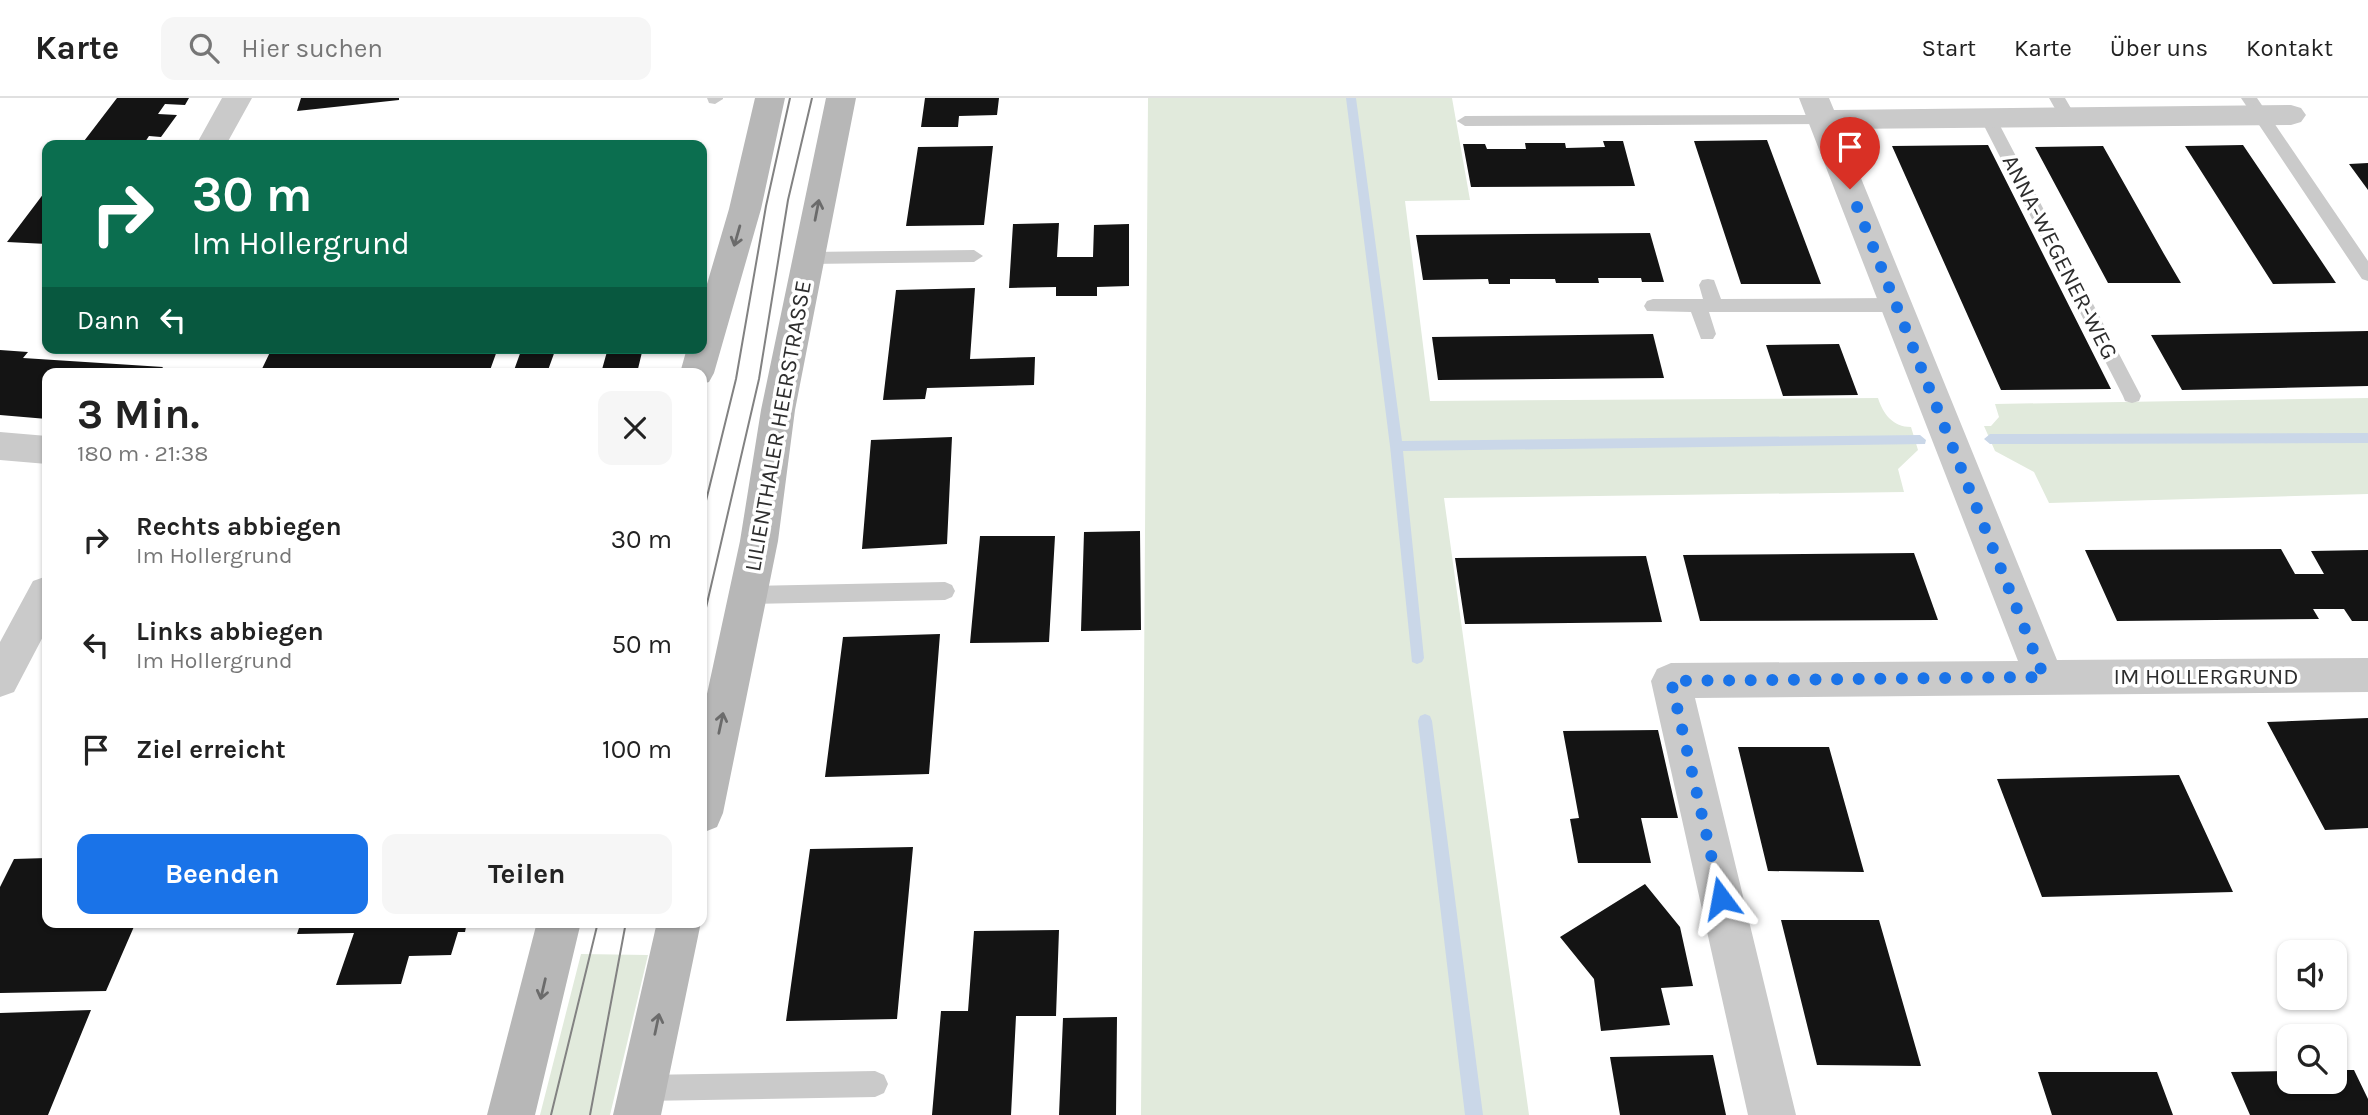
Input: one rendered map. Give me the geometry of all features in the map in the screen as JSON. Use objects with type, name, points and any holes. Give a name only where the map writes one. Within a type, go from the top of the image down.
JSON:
[{"type":"main road","points":[[707,339],[745,209],[770,98]]},
{"type":"main road","name":"LILIENTHALER HEERSTRASSE","points":[[707,789],[760,541],[778,410],[841,98]]},
{"type":"main road","points":[[511,1115],[558,928]]},
{"type":"main road","points":[[640,1101],[677,928]]},
{"type":"street","points":[[214,140],[237,98]]},
{"type":"street","name":"ANNA-WEGENER-WEG","points":[[1818,109],[1988,118],[2062,108],[2255,107],[2291,115]]},
{"type":"street","points":[[1818,109],[2044,677]]},
{"type":"street","points":[[0,446],[42,450]]},
{"type":"street","points":[[0,680],[42,601]]},
{"type":"street","name":"IM HOLLERGRUND","points":[[1772,1115],[1671,681],[2368,675]]},
{"type":"lane","points":[[2255,107],[2368,275]]},
{"type":"lane","points":[[1465,121],[1818,109]]},
{"type":"lane","name":"ANNA-WEGENER-WEG","points":[[1988,118],[2132,396]]},
{"type":"lane","name":"LILIENTHALER HEERSTRASSE","points":[[807,258],[974,256]]},
{"type":"lane","points":[[1707,334],[1708,285]]},
{"type":"lane","points":[[1653,306],[1895,305]]},
{"type":"lane","name":"LILIENTHALER HEERSTRASSE","points":[[748,595],[945,591]]},
{"type":"lane","points":[[640,1101],[875,1084]]},
{"type":"shaded area","points":[[1148,98],[1452,98],[1470,200],[1405,201],[1430,401],[1878,398],[1890,419],[1899,425],[1911,427],[1918,450],[1898,469],[1904,492],[1444,498],[1529,1115],[1141,1115]]},
{"type":"shaded area","points":[[2368,398],[2368,494],[2049,503],[2034,472],[1995,451],[1984,426],[1991,426],[1999,417],[1995,404]]},
{"type":"shaded area","points":[[581,954],[648,955],[610,1115],[540,1115]]},
{"type":"building","points":[[117,98],[189,98],[185,105],[165,104],[158,114],[177,115],[161,137],[149,136],[146,140],[85,140]]},
{"type":"building","points":[[301,98],[399,98],[399,100],[297,111]]},
{"type":"building","points":[[925,98],[999,98],[997,115],[959,116],[958,127],[921,127]]},
{"type":"building","points":[[1767,140],[1821,284],[1741,284],[1694,141]]},
{"type":"building","points":[[1603,141],[1623,141],[1635,186],[1471,187],[1463,144],[1485,144],[1487,149],[1526,149],[1525,143],[1565,143],[1566,148],[1605,147]]},
{"type":"building","points":[[1988,145],[2111,389],[2001,390],[1892,146]]},
{"type":"building","points":[[2243,145],[2336,283],[2273,284],[2185,146]]},
{"type":"building","points":[[993,146],[984,225],[906,226],[918,147]]},
{"type":"building","points":[[2103,146],[2181,283],[2108,283],[2035,147]]},
{"type":"building","points":[[2368,163],[2368,190],[2349,164]]},
{"type":"building","points":[[42,196],[42,244],[7,242]]},
{"type":"building","points":[[1059,223],[1057,257],[1093,257],[1094,225],[1129,224],[1129,286],[1097,287],[1097,296],[1056,296],[1056,287],[1009,288],[1013,224]]},
{"type":"building","points":[[1650,233],[1664,282],[1642,282],[1641,278],[1598,278],[1599,283],[1510,279],[1510,284],[1489,284],[1488,279],[1423,280],[1416,235]]},
{"type":"building","points":[[975,288],[970,359],[1035,357],[1034,385],[927,388],[925,399],[883,400],[896,290]]},
{"type":"building","points":[[2368,331],[2368,386],[2182,390],[2151,335]]},
{"type":"building","points":[[1653,334],[1664,378],[1438,380],[1432,337]]},
{"type":"building","points":[[1839,344],[1858,395],[1783,396],[1766,345]]},
{"type":"building","points":[[0,350],[28,352],[23,358],[163,367],[42,368],[42,419],[0,415]]},
{"type":"building","points":[[269,354],[496,354],[491,368],[262,368]]},
{"type":"building","points":[[520,354],[554,354],[549,368],[515,368]]},
{"type":"building","points":[[606,354],[642,354],[638,368],[602,368]]},
{"type":"building","points":[[952,437],[947,544],[862,549],[871,440]]},
{"type":"building","points":[[1140,531],[1141,630],[1081,631],[1084,532]]},
{"type":"building","points":[[980,536],[1055,536],[1049,642],[970,643]]},
{"type":"building","points":[[2281,549],[2295,574],[2324,574],[2311,551],[2368,550],[2368,621],[2352,621],[2344,609],[2313,609],[2319,619],[2117,621],[2085,550]]},
{"type":"building","points":[[1914,553],[1938,620],[1700,621],[1683,555]]},
{"type":"building","points":[[1646,556],[1662,622],[1465,624],[1455,558]]},
{"type":"building","points":[[940,634],[929,774],[825,777],[843,637]]},
{"type":"building","points":[[2368,718],[2368,828],[2325,830],[2267,722]]},
{"type":"building","points":[[1658,730],[1678,818],[1641,818],[1651,863],[1578,863],[1570,819],[1579,818],[1563,731]]},
{"type":"building","points":[[1738,747],[1829,747],[1864,872],[1768,871]]},
{"type":"building","points":[[2179,775],[2233,892],[2042,897],[1997,779]]},
{"type":"building","points":[[913,847],[897,1019],[786,1021],[810,849]]},
{"type":"building","points":[[42,858],[42,928],[133,928],[106,991],[0,993],[0,887],[14,859]]},
{"type":"building","points":[[1645,884],[1680,927],[1693,986],[1661,988],[1670,1025],[1601,1031],[1594,979],[1560,937]]},
{"type":"building","points":[[1781,920],[1879,920],[1921,1066],[1817,1065]]},
{"type":"building","points":[[299,928],[466,928],[465,932],[458,932],[451,955],[409,956],[401,984],[336,985],[354,933],[297,934]]},
{"type":"building","points":[[1059,930],[1056,1016],[1016,1016],[1011,1115],[932,1115],[941,1011],[968,1011],[974,931]]},
{"type":"building","points":[[91,1010],[48,1115],[0,1115],[0,1013]]},
{"type":"building","points":[[1117,1017],[1116,1115],[1059,1115],[1063,1018]]},
{"type":"building","points":[[1713,1055],[1726,1115],[1620,1115],[1610,1057]]},
{"type":"building","points":[[2347,1070],[2354,1070],[2368,1099],[2368,1115],[2250,1115],[2231,1072],[2277,1071],[2277,1094],[2347,1094]]},
{"type":"building","points":[[2038,1072],[2157,1072],[2173,1115],[2052,1115]]},
{"type":"waterway","points":[[1351,98],[1396,446]]},
{"type":"waterway","points":[[1990,439],[2368,438]]},
{"type":"waterway","points":[[1396,446],[1920,440]]},
{"type":"waterway","points":[[1396,446],[1417,658]]},
{"type":"waterway","points":[[1425,721],[1474,1115]]},
{"type":"tram line","points":[[707,497],[736,379],[766,206],[790,98]]},
{"type":"tram line","points":[[707,603],[759,379],[788,200],[812,98]]},
{"type":"tram line","points":[[551,1115],[597,928]]},
{"type":"tram line","points":[[590,1115],[625,928]]},
{"type":"route","points":[[1721,898],[1671,681],[2044,677],[1850,189]]}]
